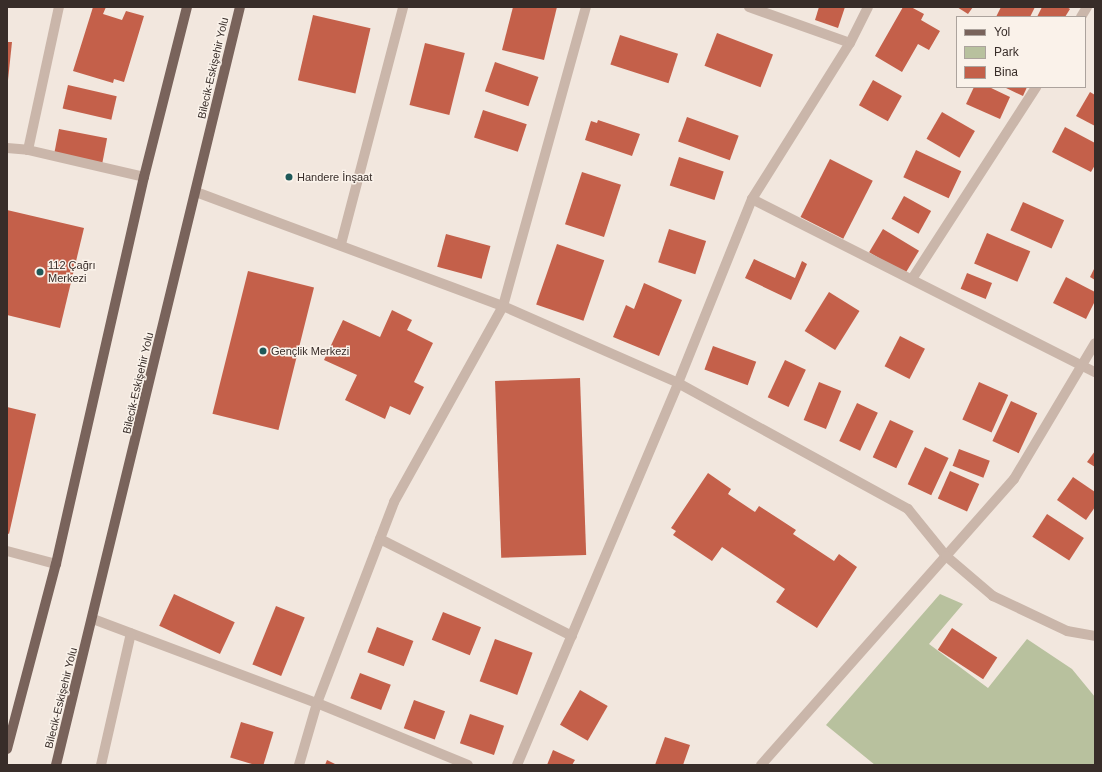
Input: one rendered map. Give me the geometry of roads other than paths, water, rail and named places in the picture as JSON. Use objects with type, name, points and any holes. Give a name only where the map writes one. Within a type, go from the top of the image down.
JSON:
[{"type":"main road","points":[[7,749],[56,564],[144,177],[187,7]]},
{"type":"main road","name":"Bilecik-Eskişehir Yolu","points":[[56,765],[93,619],[240,7]]},
{"type":"street","points":[[28,150],[59,7]]},
{"type":"street","points":[[341,244],[403,7]]},
{"type":"street","points":[[299,765],[317,703],[394,502],[503,306],[586,7]]},
{"type":"street","points":[[749,7],[850,43]]},
{"type":"street","points":[[517,765],[678,383],[752,199],[850,43],[868,7]]},
{"type":"street","points":[[1082,16],[1087,7]]},
{"type":"street","points":[[912,279],[1035,88]]},
{"type":"street","points":[[7,148],[28,150],[144,177]]},
{"type":"street","points":[[196,192],[341,244],[503,306],[678,383],[908,509],[946,556],[993,596],[1067,631],[1095,636]]},
{"type":"street","points":[[752,199],[1081,363],[1095,372]]},
{"type":"street","points":[[761,765],[1014,479],[1081,363],[1095,343]]},
{"type":"street","points":[[380,539],[572,636]]},
{"type":"street","points":[[7,551],[56,564]]},
{"type":"street","points":[[93,619],[317,703],[468,765]]},
{"type":"street","points":[[100,765],[131,633]]},
{"type":"place","name":"Handere İnşaat","points":[[289,177]]},
{"type":"place","name":"112 Çağrı Merkezi","points":[[40,272]]},
{"type":"place","name":"Gençlik Merkezi","points":[[263,351]]}]
